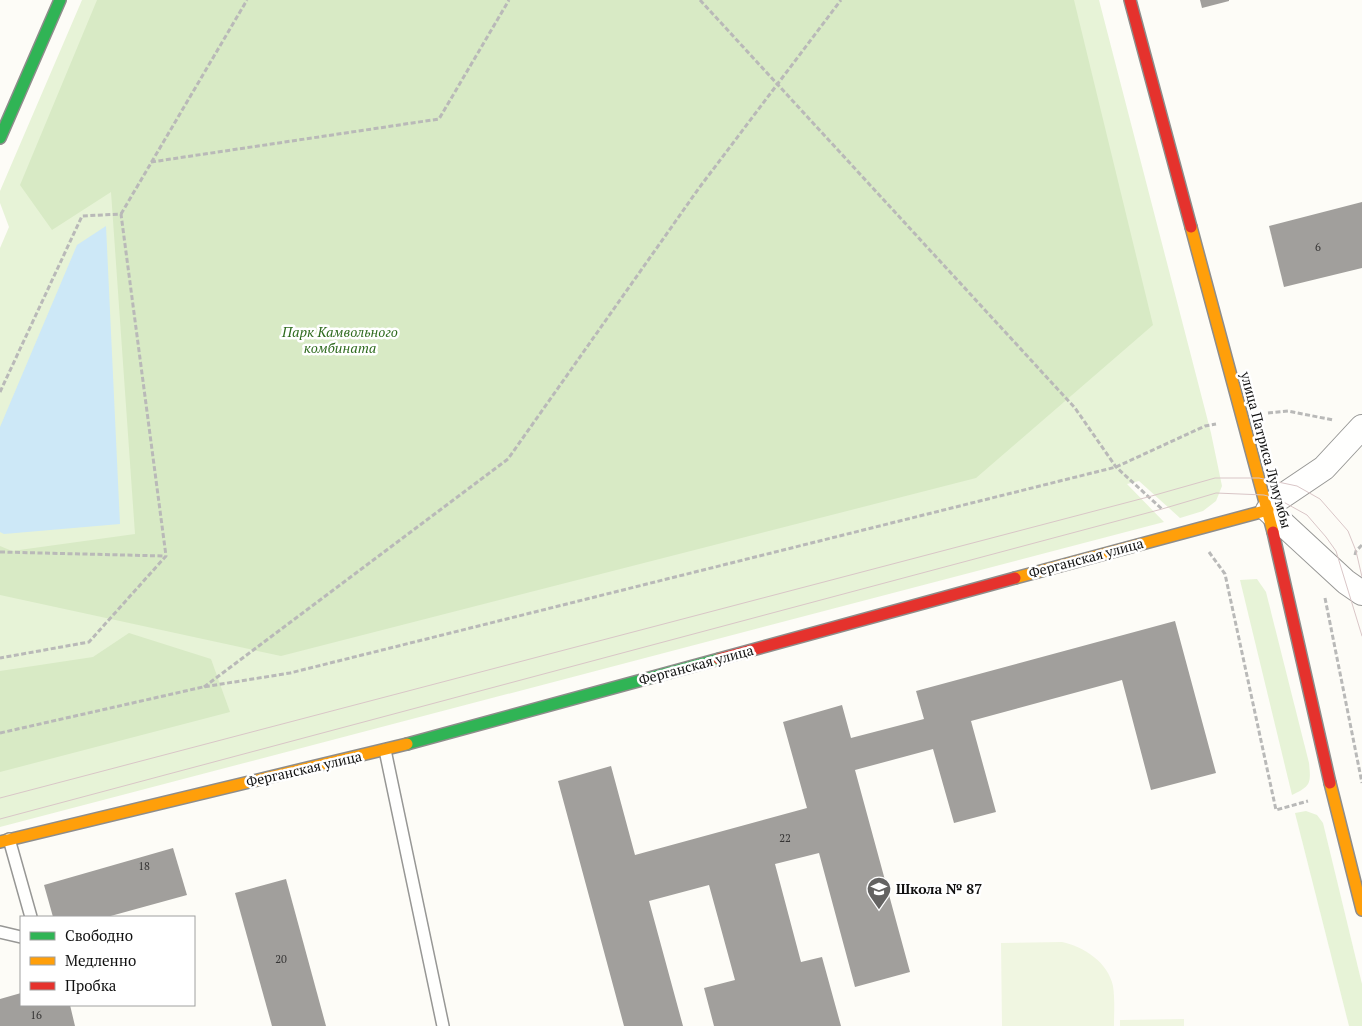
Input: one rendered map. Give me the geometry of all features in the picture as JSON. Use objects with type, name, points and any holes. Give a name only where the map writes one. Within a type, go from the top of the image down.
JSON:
[{"type":"street","points":[[0,138],[60,0]]},
{"type":"street","name":"улица Патриса Лумумбы","points":[[1130,0],[1268,510],[1348,842],[1362,910]]},
{"type":"street","points":[[1354,587],[1268,510],[1278,499],[1324,468],[1362,427]]},
{"type":"street","name":"Ферганская улица","points":[[5,840],[385,750],[1185,531],[1268,510]]},
{"type":"lane","points":[[385,750],[442,1026]]},
{"type":"lane","points":[[5,840],[30,916]]},
{"type":"lane","points":[[0,932],[20,937]]},
{"type":"path","points":[[0,658],[89,642],[166,556],[121,214],[247,0]]},
{"type":"path","points":[[151,162],[439,119],[509,0]]},
{"type":"path","points":[[700,0],[1075,408],[1116,467],[1162,509]]},
{"type":"path","points":[[203,687],[508,459],[699,188],[842,0]]},
{"type":"path","points":[[0,392],[82,216],[121,214]]},
{"type":"path","points":[[0,733],[203,687],[290,673],[1116,467]]},
{"type":"path","points":[[1185,531],[1206,548],[1225,574],[1276,810]]},
{"type":"path","points":[[1362,545],[1356,551],[1354,587],[1322,584],[1362,784]]},
{"type":"path","points":[[0,552],[166,556]]},
{"type":"green space","name":"Парк Камвольного комбината","points":[[82,0],[1099,0],[1211,433],[1222,486],[1216,501],[1203,511],[1180,518],[1139,481],[1127,484],[1164,522],[0,827],[0,248],[9,227],[0,203],[0,191]]},
{"type":"green space","name":"Парк Камвольного комбината","points":[[97,0],[1074,0],[1153,325],[976,478],[281,656],[0,595],[0,546],[12,551],[135,534],[111,192],[52,230],[20,185]]},
{"type":"green space","points":[[1257,579],[1266,592],[1309,763],[1310,780],[1303,789],[1292,795],[1240,580]]},
{"type":"green space","points":[[129,633],[211,659],[230,712],[0,772],[0,671],[93,657]]},
{"type":"green space","points":[[1306,811],[1317,815],[1323,823],[1362,984],[1362,1026],[1349,1026],[1295,813]]},
{"type":"green space","points":[[1062,942],[1079,948],[1094,957],[1106,970],[1113,986],[1114,1026],[1002,1026],[1001,943]]},
{"type":"green space","points":[[1184,1019],[1184,1026],[1120,1026],[1120,1020]]},
{"type":"water","points":[[106,226],[120,524],[4,534],[0,532],[0,427],[77,245]]},
{"type":"building","points":[[1200,0],[1229,0],[1229,1],[1202,8]]},
{"type":"building","points":[[1362,202],[1362,268],[1284,287],[1269,226]]},
{"type":"building","points":[[1175,621],[1216,773],[1151,790],[1122,680],[971,721],[996,812],[954,823],[933,749],[855,770],[910,972],[855,987],[819,853],[775,864],[801,962],[822,957],[841,1026],[714,1026],[704,988],[735,980],[709,885],[649,901],[683,1026],[624,1026],[558,781],[611,766],[635,855],[807,808],[783,722],[842,705],[851,738],[924,719],[916,691]]},
{"type":"building","points":[[173,848],[187,895],[111,916],[53,916],[44,885]]},
{"type":"building","points":[[286,879],[326,1026],[272,1026],[235,893]]},
{"type":"building","points":[[20,993],[20,1006],[70,1006],[75,1026],[0,1026],[0,999]]},
{"type":"tram line","points":[[0,798],[1215,478],[1259,478],[1297,486],[1320,499],[1348,531],[1356,551],[1362,577]]},
{"type":"tram line","points":[[0,819],[1216,493],[1264,495],[1278,499],[1307,515],[1336,551],[1362,636]]},
{"type":"traffic: fast","points":[[0,138],[60,0]]},
{"type":"traffic: fast","points":[[407,744],[719,659]]},
{"type":"traffic: slow","points":[[1191,227],[1273,532]]},
{"type":"traffic: slow","points":[[1015,578],[1268,510]]},
{"type":"traffic: slow","points":[[0,842],[407,744]]},
{"type":"traffic: slow","points":[[1330,783],[1362,910]]},
{"type":"traffic: jam","points":[[1130,0],[1191,227]]},
{"type":"traffic: jam","points":[[1273,532],[1330,783]]},
{"type":"traffic: jam","points":[[719,659],[1015,578]]},
{"type":"place","name":"Школа № 87","points":[[879,910]]}]
